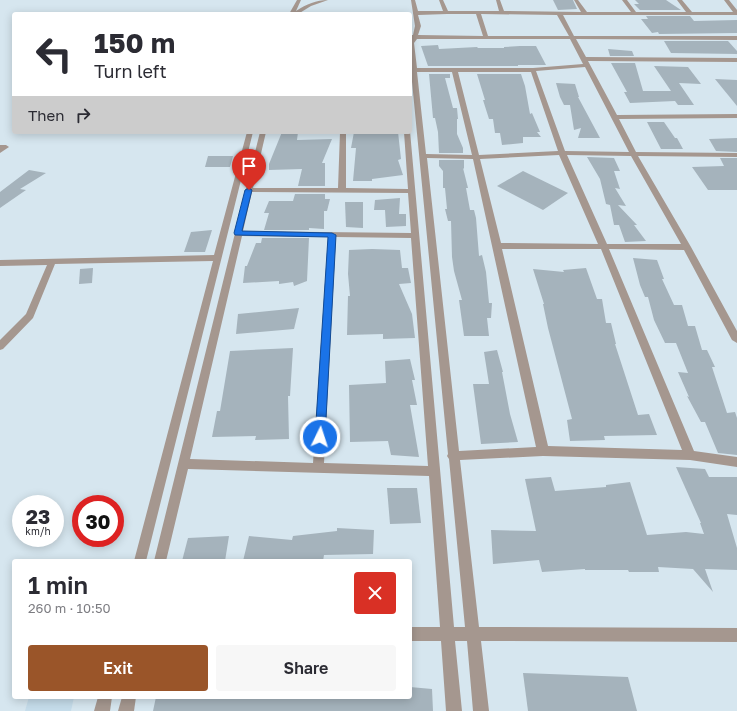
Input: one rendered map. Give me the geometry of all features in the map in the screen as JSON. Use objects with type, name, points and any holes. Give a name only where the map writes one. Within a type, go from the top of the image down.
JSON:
[{"type":"street","points":[[294,12],[299,0]]},
{"type":"street","points":[[297,12],[310,5],[326,0]]},
{"type":"street","points":[[412,38],[418,26],[413,0]]},
{"type":"street","points":[[441,0],[446,13]]},
{"type":"street","points":[[498,0],[502,12]]},
{"type":"street","points":[[576,0],[585,14]]},
{"type":"street","points":[[624,0],[636,14]]},
{"type":"street","points":[[679,0],[690,13]]},
{"type":"street","points":[[726,0],[737,13]]},
{"type":"street","points":[[478,12],[486,38]]},
{"type":"street","points":[[416,13],[737,13]]},
{"type":"street","points":[[559,13],[615,116],[633,153],[737,340]]},
{"type":"street","points":[[412,20],[417,20]]},
{"type":"street","points":[[412,40],[486,38],[737,43]]},
{"type":"street","points":[[412,40],[737,38]]},
{"type":"street","points":[[412,50],[453,456],[481,711]]},
{"type":"street","points":[[414,70],[533,70],[585,62],[737,60]]},
{"type":"street","points":[[455,70],[497,246],[543,451]]},
{"type":"street","points":[[533,70],[562,153],[604,247],[690,455]]},
{"type":"street","points":[[615,116],[737,116]]},
{"type":"street","points":[[141,559],[249,134]]},
{"type":"street","points":[[160,559],[263,134]]},
{"type":"street","points":[[342,191],[343,134]]},
{"type":"street","points":[[407,134],[454,711]]},
{"type":"street","points":[[0,148],[6,148],[0,151]]},
{"type":"street","points":[[422,156],[476,157],[562,153],[737,155]]},
{"type":"street","points":[[249,190],[412,191]]},
{"type":"street","points":[[238,233],[416,236]]},
{"type":"street","points":[[318,468],[332,235]]},
{"type":"street","points":[[497,246],[686,247]]},
{"type":"street","points":[[0,263],[218,258]]},
{"type":"street","points":[[0,346],[30,316],[52,262]]},
{"type":"street","points":[[453,456],[543,451],[690,455],[737,462]]},
{"type":"street","points":[[184,464],[435,471]]},
{"type":"street","points":[[412,634],[737,636]]},
{"type":"street","points":[[102,711],[105,699]]},
{"type":"street","points":[[126,711],[129,699]]},
{"type":"shaded area","points":[[28,699],[74,699],[71,711],[25,711]]},
{"type":"building","points":[[553,0],[573,0],[577,9],[558,10]]},
{"type":"building","points":[[635,0],[666,0],[681,10],[640,10],[634,4],[639,4]]},
{"type":"building","points":[[646,16],[690,16],[694,21],[737,20],[737,33],[652,33],[641,19],[648,19]]},
{"type":"building","points":[[664,41],[728,41],[737,51],[737,54],[671,53]]},
{"type":"building","points":[[438,45],[439,49],[536,46],[546,65],[428,66],[421,46]]},
{"type":"building","points":[[608,49],[632,51],[634,56],[610,56]]},
{"type":"building","points":[[611,63],[635,63],[643,91],[671,91],[654,66],[688,67],[701,84],[679,83],[694,105],[678,105],[675,101],[630,103],[624,92],[627,92]]},
{"type":"building","points":[[429,74],[450,74],[450,78],[445,78],[453,108],[457,108],[457,134],[463,148],[463,153],[439,153],[438,132],[435,118],[433,118]]},
{"type":"building","points":[[477,74],[521,74],[525,86],[530,114],[532,113],[540,132],[537,132],[541,137],[523,137],[523,143],[502,145],[500,133],[495,133],[493,119],[489,119]]},
{"type":"building","points":[[715,79],[737,80],[737,106]]},
{"type":"building","points":[[556,83],[575,84],[578,97],[600,138],[578,138],[581,128],[574,130],[570,105],[564,105]]},
{"type":"building","points":[[647,122],[664,122],[675,138],[677,138],[683,149],[661,149]]},
{"type":"building","points":[[281,134],[298,134],[297,140],[332,139],[322,163],[325,163],[325,186],[298,186],[302,169],[269,170],[269,164]]},
{"type":"building","points":[[354,134],[398,134],[401,159],[398,160],[403,175],[372,179],[372,181],[353,181],[356,148],[351,148]]},
{"type":"building","points":[[737,138],[737,152],[716,151],[709,139]]},
{"type":"building","points":[[208,156],[233,156],[230,167],[205,167]]},
{"type":"building","points":[[587,157],[614,158],[620,171],[614,171],[620,189],[615,188],[626,206],[618,205],[637,225],[634,225],[646,241],[625,242],[619,225],[614,225],[610,205],[606,204],[600,179]]},
{"type":"building","points":[[720,158],[737,158],[737,190],[708,190],[692,167],[724,166]]},
{"type":"building","points":[[439,160],[464,160],[464,169],[463,168],[468,188],[466,188],[470,210],[474,210],[476,218],[479,256],[482,255],[486,272],[489,303],[492,303],[491,318],[487,318],[489,336],[464,336],[459,300],[462,300],[454,271],[452,257],[451,221],[448,221],[445,209],[447,209],[445,188],[443,188],[443,171],[439,166]]},
{"type":"building","points":[[29,170],[46,173],[20,189],[26,190],[0,208],[0,192]]},
{"type":"building","points":[[523,171],[568,193],[543,210],[497,186]]},
{"type":"building","points":[[295,194],[325,194],[325,199],[330,199],[327,211],[324,211],[324,229],[309,228],[309,230],[264,230],[269,213],[264,213],[269,201],[293,201]]},
{"type":"building","points":[[400,198],[399,214],[406,214],[406,226],[386,227],[385,210],[374,210],[375,200]]},
{"type":"building","points":[[345,202],[363,202],[363,228],[346,227]]},
{"type":"building","points":[[212,230],[205,252],[184,252],[191,232]]},
{"type":"building","points":[[262,238],[309,238],[307,281],[294,286],[293,282],[279,284],[279,281],[243,283],[245,266],[247,266],[256,243],[261,243]]},
{"type":"building","points":[[349,250],[400,250],[402,268],[408,268],[411,283],[399,284],[412,314],[415,338],[383,339],[383,334],[347,335],[348,296],[350,296],[348,274]]},
{"type":"building","points":[[633,258],[657,260],[664,279],[662,279],[674,305],[682,305],[688,326],[695,326],[702,350],[707,350],[715,367],[712,367],[727,413],[735,412],[737,418],[737,455],[718,453],[705,422],[701,422],[687,396],[689,397],[678,372],[688,373],[676,343],[665,343],[654,320],[648,297],[645,297],[640,285]]},
{"type":"building","points":[[93,268],[92,283],[79,284],[80,269]]},
{"type":"building","points":[[586,268],[597,299],[602,299],[606,323],[611,323],[615,344],[638,415],[649,414],[657,435],[604,436],[605,440],[570,441],[567,420],[572,419],[548,328],[544,304],[533,269],[564,272],[563,270]]},
{"type":"building","points":[[299,308],[294,329],[236,334],[238,314]]},
{"type":"building","points":[[293,348],[290,396],[288,396],[289,439],[255,440],[256,436],[212,437],[217,411],[220,411],[230,351]]},
{"type":"building","points":[[497,350],[503,372],[510,414],[518,442],[481,444],[473,384],[489,384],[484,352]]},
{"type":"building","points":[[410,359],[415,380],[412,380],[417,405],[410,405],[419,457],[391,455],[388,441],[350,442],[349,385],[386,383],[385,361]]},
{"type":"building","points":[[676,467],[705,469],[709,477],[737,477],[737,515],[727,514],[737,548],[737,570],[705,569],[713,592],[693,569],[658,567],[659,572],[629,572],[628,570],[585,569],[542,572],[539,560],[493,564],[491,530],[536,531],[525,479],[551,477],[555,491],[606,487],[606,485],[630,482],[647,535],[686,532],[704,534],[701,523]]},
{"type":"building","points":[[387,488],[417,488],[421,523],[390,524]]},
{"type":"building","points":[[337,528],[374,530],[373,554],[324,555],[323,559],[243,559],[249,536],[292,540],[293,536],[337,531]]},
{"type":"building","points":[[229,536],[225,559],[183,559],[188,538]]},
{"type":"building","points":[[523,673],[628,677],[637,711],[528,711]]},
{"type":"building","points":[[412,687],[432,689],[433,711],[153,711],[156,699],[412,699]]},
{"type":"route","points":[[249,190],[238,233],[332,235],[320,437]]}]
